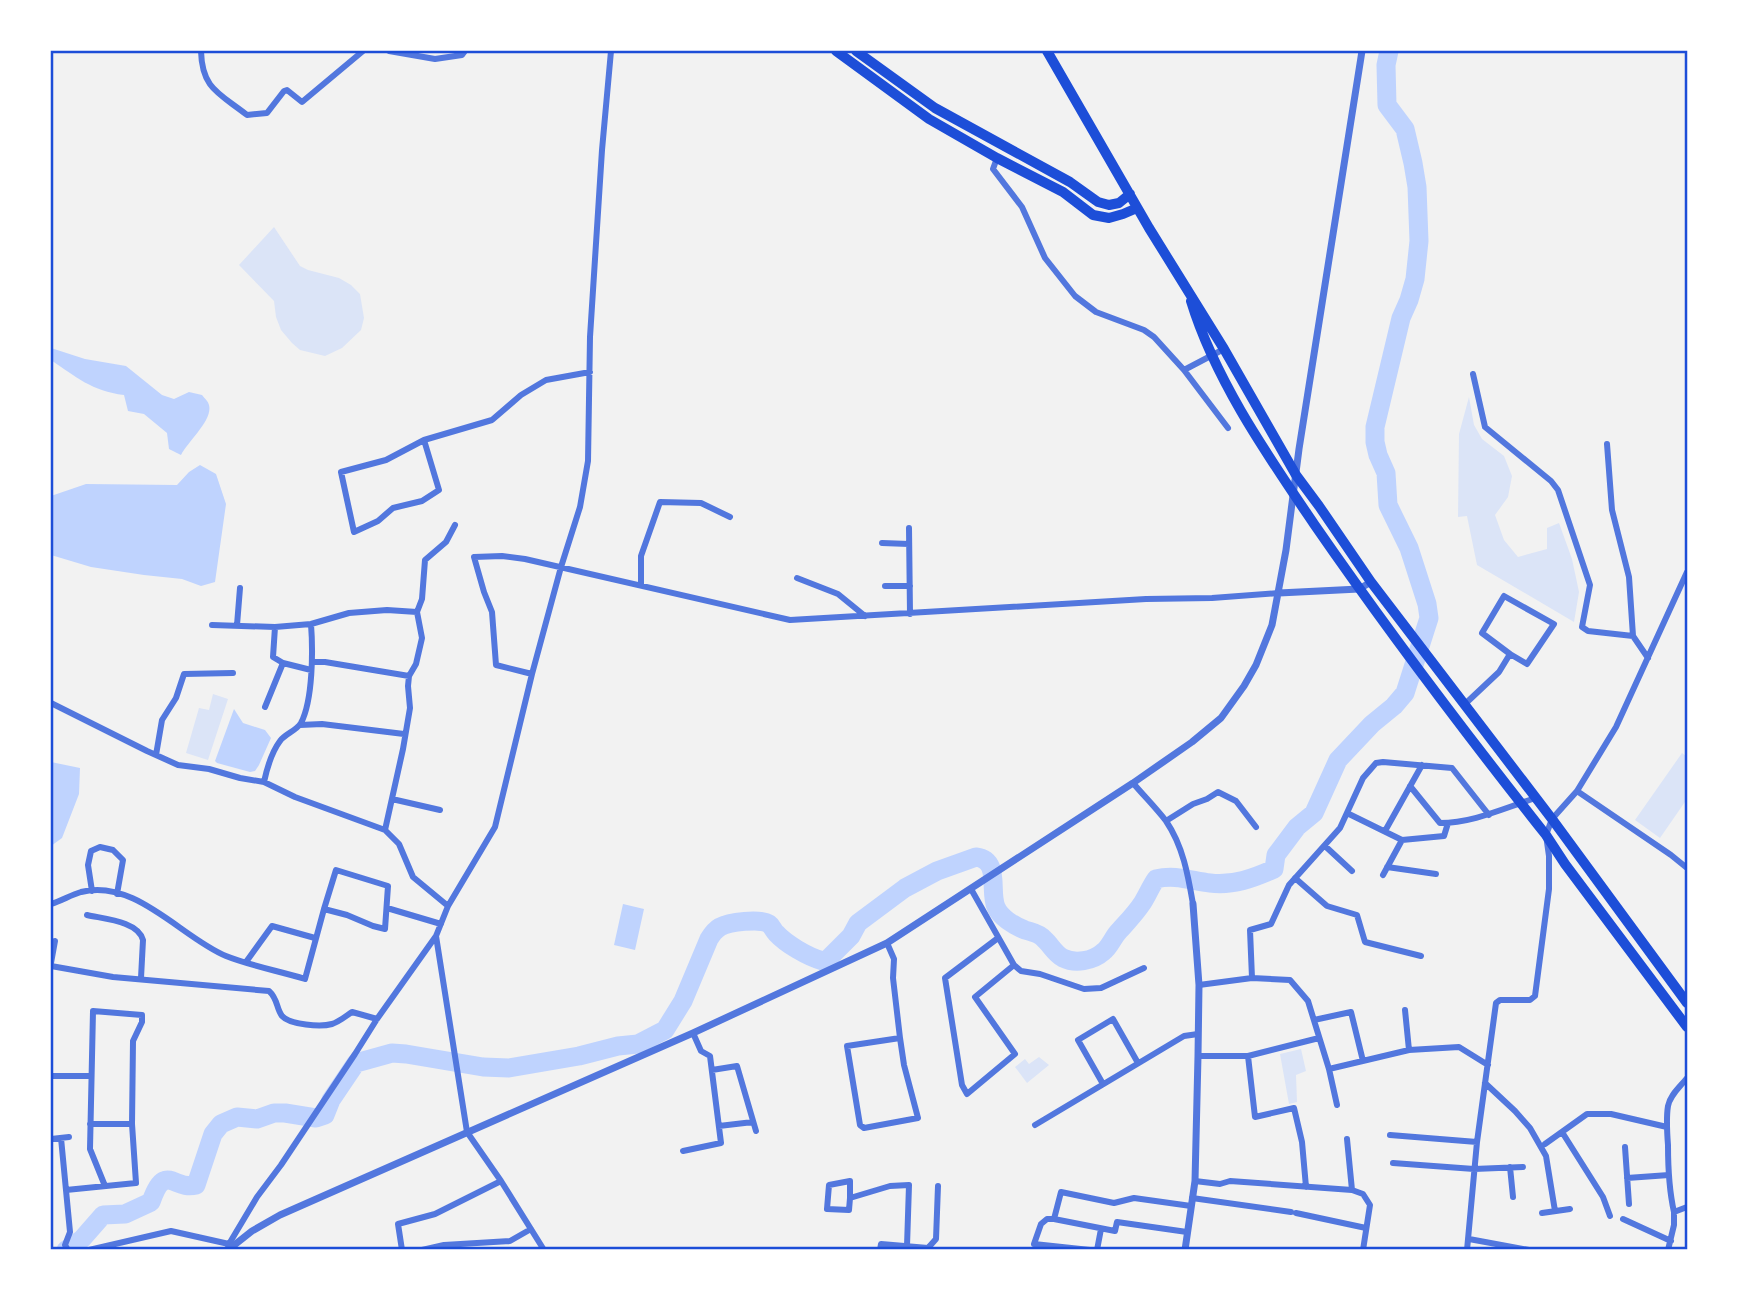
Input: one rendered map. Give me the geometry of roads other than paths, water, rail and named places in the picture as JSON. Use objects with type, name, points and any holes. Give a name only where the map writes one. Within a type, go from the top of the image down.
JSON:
[{"type":"main road","points":[[836,51],[929,119],[1063,192],[1093,215],[1109,218],[1137,208]]},
{"type":"main road","points":[[856,51],[935,108],[1070,182],[1098,202],[1109,205],[1119,203],[1130,194]]},
{"type":"main road","points":[[1047,51],[1296,475],[1371,582],[1552,819],[1687,1003]]},
{"type":"main road","points":[[1186,288],[1198,326],[1212,355],[1273,465],[1359,589],[1546,835],[1687,1027]]},
{"type":"street","points":[[201,51],[201,66],[209,86],[247,115],[267,113],[287,90],[302,102],[363,51]]},
{"type":"street","points":[[388,51],[435,59],[462,55],[466,51]]},
{"type":"street","points":[[228,1248],[257,1197],[436,936],[448,906],[495,827],[561,567],[580,507],[588,461],[591,324],[611,51]]},
{"type":"street","points":[[228,1248],[280,1215],[693,1033],[887,943],[1133,783],[1192,743],[1221,718],[1256,664],[1272,625],[1279,593],[1361,53],[1353,51]]},
{"type":"street","points":[[998,158],[993,169],[1022,207],[1045,258],[1075,296],[1096,312],[1144,330],[1154,337],[1184,370],[1228,428]]},
{"type":"street","points":[[1184,370],[1224,349]]},
{"type":"street","points":[[424,440],[439,490],[422,501],[393,508],[378,521],[354,532],[341,472],[387,460],[424,440],[492,420],[522,395],[546,380],[590,373]]},
{"type":"street","points":[[1473,374],[1485,427],[1551,481],[1558,491],[1590,585],[1583,627],[1588,631],[1633,636]]},
{"type":"street","points":[[1607,444],[1612,510],[1629,577],[1633,636],[1648,658]]},
{"type":"street","points":[[641,585],[641,556],[660,502],[701,503],[730,517]]},
{"type":"street","points":[[385,830],[410,708],[408,686],[422,638],[417,612],[422,599],[425,560],[446,542],[455,524]]},
{"type":"street","points":[[909,528],[910,614]]},
{"type":"street","points":[[882,543],[909,544]]},
{"type":"street","points":[[533,674],[496,665],[492,612],[474,557],[513,557],[790,620],[1359,589],[1371,582]]},
{"type":"street","points":[[1467,1250],[1477,1142],[1496,1003],[1500,1000],[1531,1000],[1535,996],[1549,889],[1546,835],[1552,819],[1577,791],[1616,727],[1687,572]]},
{"type":"street","points":[[797,578],[838,594],[865,616]]},
{"type":"street","points":[[886,586],[910,586]]},
{"type":"street","points":[[237,625],[240,589]]},
{"type":"street","points":[[1504,596],[1554,624],[1528,664],[1510,654],[1482,633],[1504,596]]},
{"type":"street","points":[[212,625],[275,627],[311,624],[349,613],[387,610],[417,612]]},
{"type":"street","points":[[264,782],[268,764],[281,740],[300,725],[307,704],[313,662],[311,624]]},
{"type":"street","points":[[275,627],[273,657],[283,663],[311,670]]},
{"type":"street","points":[[1465,704],[1499,672],[1510,654]]},
{"type":"street","points":[[313,662],[410,676]]},
{"type":"street","points":[[265,707],[283,663]]},
{"type":"street","points":[[156,755],[162,720],[176,698],[184,674],[233,673]]},
{"type":"street","points":[[51,703],[178,765],[264,782],[295,797],[385,830],[399,844],[413,877],[448,906]]},
{"type":"street","points":[[300,725],[321,724],[404,734]]},
{"type":"street","points":[[1252,978],[1250,930],[1271,924],[1289,885],[1340,828],[1363,778],[1376,763],[1452,768],[1489,815]]},
{"type":"street","points":[[1385,831],[1422,765]]},
{"type":"street","points":[[1133,783],[1166,821],[1182,853],[1193,904],[1199,985],[1198,1056],[1195,1181],[1185,1250]]},
{"type":"street","points":[[1410,786],[1440,823],[1489,815],[1536,798]]},
{"type":"street","points":[[1577,791],[1687,868]]},
{"type":"street","points":[[1166,821],[1218,792],[1236,801],[1256,827]]},
{"type":"street","points":[[392,799],[440,810]]},
{"type":"street","points":[[1347,813],[1402,840],[1444,836],[1448,823]]},
{"type":"street","points":[[1383,875],[1402,840]]},
{"type":"street","points":[[1325,846],[1352,871]]},
{"type":"street","points":[[92,891],[88,865],[91,851],[100,847],[113,850],[123,860],[117,894]]},
{"type":"street","points":[[1387,867],[1436,874]]},
{"type":"street","points":[[51,904],[81,892],[117,894],[152,907],[226,956],[305,979],[315,938],[336,870],[388,886],[385,929],[324,909]]},
{"type":"street","points":[[1295,878],[1327,906],[1357,915],[1365,942],[1420,956]]},
{"type":"street","points":[[971,889],[1014,965],[1021,971],[1040,974],[1084,989],[1101,988],[1144,968]]},
{"type":"street","points":[[387,908],[440,924]]},
{"type":"street","points":[[87,915],[125,924],[142,935],[141,978]]},
{"type":"street","points":[[246,962],[272,926],[315,938]]},
{"type":"street","points":[[436,936],[467,1132],[544,1250]]},
{"type":"street","points":[[998,938],[945,978],[962,1086],[967,1094],[1015,1054],[975,997],[1014,965]]},
{"type":"street","points":[[55,941],[51,965],[113,977],[269,991],[275,997],[281,1014],[292,1022],[333,1024],[352,1012],[377,1019]]},
{"type":"street","points":[[887,943],[894,959],[892,978],[904,1065],[918,1118],[864,1128],[860,1125],[847,1046],[900,1038]]},
{"type":"street","points":[[1199,985],[1252,978],[1290,980],[1308,1001],[1338,1105]]},
{"type":"street","points":[[1405,1010],[1409,1050]]},
{"type":"street","points":[[66,1190],[136,1183],[132,1124],[133,1041],[142,1022],[142,1015],[93,1011],[90,1150],[105,1186]]},
{"type":"street","points":[[1314,1020],[1351,1012],[1363,1061]]},
{"type":"street","points":[[1103,1084],[1078,1040],[1113,1019],[1138,1063]]},
{"type":"street","points":[[683,1151],[721,1143],[710,1056],[701,1051],[693,1033]]},
{"type":"street","points":[[1034,1125],[1184,1036],[1198,1034]]},
{"type":"street","points":[[1198,1056],[1248,1056],[1319,1038]]},
{"type":"street","points":[[1329,1069],[1409,1050],[1459,1046],[1488,1065]]},
{"type":"street","points":[[1248,1056],[1255,1117],[1294,1108],[1302,1142],[1306,1187]]},
{"type":"street","points":[[712,1070],[737,1066],[756,1131]]},
{"type":"street","points":[[51,1076],[91,1076]]},
{"type":"street","points":[[1668,1250],[1674,1212],[1669,1175],[1668,1105],[1687,1078]]},
{"type":"street","points":[[1485,1083],[1530,1128],[1546,1156],[1555,1211]]},
{"type":"street","points":[[1545,1144],[1587,1114],[1611,1114],[1667,1127]]},
{"type":"street","points":[[719,1126],[753,1122]]},
{"type":"street","points":[[90,1124],[132,1124]]},
{"type":"street","points":[[1562,1132],[1603,1197],[1611,1216]]},
{"type":"street","points":[[1390,1135],[1477,1142]]},
{"type":"street","points":[[51,1139],[65,1137],[69,1232],[65,1245],[68,1250]]},
{"type":"street","points":[[1347,1139],[1352,1191]]},
{"type":"street","points":[[1625,1147],[1629,1204]]},
{"type":"street","points":[[1394,1163],[1474,1169],[1523,1167]]},
{"type":"street","points":[[1510,1167],[1513,1197]]},
{"type":"street","points":[[1627,1178],[1669,1175]]},
{"type":"street","points":[[402,1250],[398,1224],[435,1214],[501,1181]]},
{"type":"street","points":[[850,1181],[850,1198],[849,1210],[827,1209],[829,1185],[850,1181]]},
{"type":"street","points":[[1195,1181],[1220,1184],[1230,1181],[1363,1194],[1370,1205],[1363,1250]]},
{"type":"street","points":[[850,1198],[890,1186],[908,1185],[906,1246]]},
{"type":"street","points":[[880,1250],[881,1244],[928,1249],[936,1239],[938,1186]]},
{"type":"street","points":[[1054,1219],[1061,1192],[1114,1203],[1134,1198],[1293,1212],[1366,1228]]},
{"type":"street","points":[[1674,1212],[1687,1206]]},
{"type":"street","points":[[1542,1213],[1570,1209]]},
{"type":"street","points":[[1090,1250],[1034,1244],[1041,1224],[1047,1219],[1115,1231],[1117,1222],[1187,1232]]},
{"type":"street","points":[[1623,1219],[1671,1241]]},
{"type":"street","points":[[1097,1250],[1101,1228]]},
{"type":"street","points":[[422,1250],[444,1245],[510,1241],[531,1229]]},
{"type":"street","points":[[89,1250],[104,1249],[171,1231],[228,1248]]},
{"type":"street","points":[[1469,1239],[1528,1250]]},
{"type":"street","points":[[129,1242],[130,1250]]},
{"type":"water","points":[[51,348],[85,359],[126,366],[162,395],[174,399],[189,392],[202,395],[209,405],[207,417],[181,455],[169,449],[167,433],[144,414],[128,411],[124,395],[93,387],[77,377],[51,360]]},
{"type":"water","points":[[200,465],[216,474],[226,504],[215,582],[201,586],[182,579],[91,567],[51,555],[51,496],[86,484],[177,485]]},
{"type":"water","points":[[234,709],[243,723],[265,730],[271,738],[255,771],[250,772],[215,761]]},
{"type":"water","points":[[51,762],[80,768],[79,794],[62,838],[51,846]]},
{"type":"water","points":[[623,904],[644,909],[635,950],[614,945]]},
{"type":"waterway","points":[[66,1250],[82,1239],[103,1215],[125,1214],[151,1202],[156,1190],[166,1180],[188,1186],[196,1185],[213,1134],[221,1124],[237,1117],[257,1119],[274,1113],[316,1118],[325,1115],[331,1100],[356,1063],[392,1053],[483,1067],[509,1068],[638,1044],[665,1030],[683,1001],[709,939],[724,925],[744,921],[765,922],[791,946],[823,961],[851,936],[858,923],[905,888],[937,871],[976,857],[989,864],[993,877],[994,900],[1004,918],[1016,926],[1040,935],[1063,958],[1084,961],[1105,950],[1140,906],[1156,879],[1177,878],[1227,883],[1274,869],[1276,855],[1297,827],[1314,813],[1338,760],[1405,693],[1429,618],[1409,548],[1388,505],[1386,473],[1375,442],[1375,427],[1401,318],[1415,279],[1419,241],[1417,187],[1413,163],[1405,129],[1387,105],[1386,65],[1389,51]]}]
